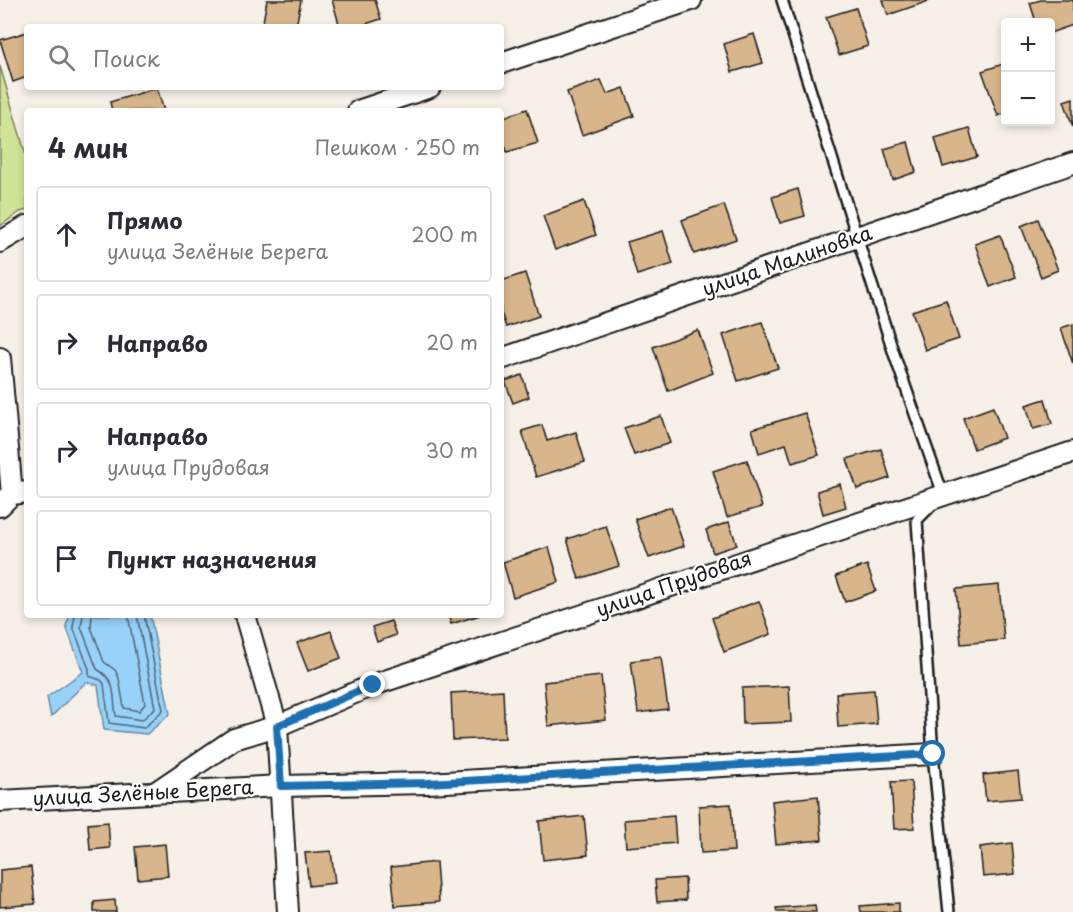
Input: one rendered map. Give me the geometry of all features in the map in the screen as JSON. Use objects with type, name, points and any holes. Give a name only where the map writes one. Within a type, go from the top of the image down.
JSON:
[{"type":"street","points":[[504,62],[691,0]]},
{"type":"street","points":[[367,108],[421,90]]},
{"type":"street","name":"улица Малиновка","points":[[504,358],[1073,163]]},
{"type":"street","points":[[0,242],[24,228]]},
{"type":"street","points":[[0,358],[13,497]]},
{"type":"street","name":"улица Прудовая","points":[[156,792],[234,739],[277,726],[373,685],[1073,452]]},
{"type":"street","points":[[246,618],[277,726],[288,912]]},
{"type":"street","name":"улица Зелёные Берега","points":[[0,801],[281,786],[428,783],[933,754]]},
{"type":"lane","points":[[782,0],[894,354],[943,494],[917,520],[933,754],[949,912]]},
{"type":"green space","points":[[0,66],[24,149],[24,211],[0,226]]},
{"type":"water","points":[[69,618],[151,618],[170,714],[147,734],[104,730],[98,685],[86,682],[51,717],[47,697],[83,672],[66,626]]},
{"type":"building","points":[[267,0],[301,0],[297,24],[263,24]]},
{"type":"building","points":[[332,0],[375,0],[381,19],[366,24],[339,24]]},
{"type":"building","points":[[883,0],[928,0],[929,1],[888,15]]},
{"type":"building","points":[[1041,0],[1073,0],[1073,25],[1055,31],[1055,18],[1035,18],[1030,3]]},
{"type":"building","points":[[856,8],[868,46],[839,55],[826,17]]},
{"type":"building","points":[[24,33],[24,78],[13,82],[0,40]]},
{"type":"building","points":[[754,34],[763,63],[732,72],[724,44]]},
{"type":"building","points":[[1001,65],[1001,115],[998,116],[982,71]]},
{"type":"building","points":[[601,80],[607,94],[624,88],[634,116],[582,135],[567,92]]},
{"type":"building","points":[[158,90],[163,108],[111,108],[110,102]]},
{"type":"building","points":[[1073,98],[1073,127],[1064,101]]},
{"type":"building","points":[[527,109],[538,143],[507,152],[504,142],[504,117]]},
{"type":"building","points":[[969,128],[977,157],[943,167],[935,138]]},
{"type":"building","points":[[908,142],[916,172],[893,180],[884,149]]},
{"type":"building","points":[[798,189],[805,216],[780,223],[772,197]]},
{"type":"building","points":[[584,201],[596,235],[555,250],[543,216]]},
{"type":"building","points":[[724,205],[736,239],[694,254],[682,220]]},
{"type":"building","points":[[1038,219],[1058,270],[1041,277],[1021,226]]},
{"type":"building","points":[[663,231],[673,264],[637,275],[627,242]]},
{"type":"building","points":[[1000,235],[1016,277],[990,287],[975,244]]},
{"type":"building","points":[[525,273],[539,316],[506,327],[504,280]]},
{"type":"building","points":[[946,300],[959,339],[925,350],[912,311]]},
{"type":"building","points":[[762,322],[778,368],[738,381],[723,335]]},
{"type":"building","points":[[1073,324],[1073,364],[1061,328]]},
{"type":"building","points":[[698,330],[713,373],[668,391],[653,347]]},
{"type":"building","points":[[522,375],[529,397],[513,403],[505,381]]},
{"type":"building","points":[[1045,399],[1052,424],[1033,429],[1026,405]]},
{"type":"building","points":[[993,407],[1004,438],[974,449],[963,418]]},
{"type":"building","points":[[805,413],[819,455],[792,463],[786,444],[759,453],[752,429]]},
{"type":"building","points":[[661,416],[670,443],[634,455],[624,428]]},
{"type":"building","points":[[542,425],[547,441],[576,432],[585,462],[536,477],[522,431]]},
{"type":"building","points":[[881,449],[890,478],[857,489],[847,459]]},
{"type":"building","points":[[747,460],[762,507],[727,517],[713,471]]},
{"type":"building","points":[[840,484],[846,507],[823,514],[817,491]]},
{"type":"building","points":[[671,507],[684,546],[649,558],[635,519]]},
{"type":"building","points":[[729,522],[737,545],[713,553],[706,530]]},
{"type":"building","points":[[606,526],[619,566],[579,579],[567,539]]},
{"type":"building","points":[[549,547],[559,582],[513,597],[504,562]]},
{"type":"building","points":[[867,565],[876,591],[845,602],[836,576]]},
{"type":"building","points":[[999,585],[1004,640],[961,644],[956,589]]},
{"type":"building","points":[[759,601],[771,634],[724,652],[712,618]]},
{"type":"building","points":[[449,618],[470,618],[451,624]]},
{"type":"building","points":[[391,621],[396,635],[377,642],[372,627]]},
{"type":"building","points":[[331,631],[341,658],[308,671],[297,643]]},
{"type":"building","points":[[661,657],[668,709],[638,713],[631,661]]},
{"type":"building","points":[[601,676],[606,720],[548,726],[544,682]]},
{"type":"building","points":[[789,686],[791,722],[743,724],[742,688]]},
{"type":"building","points":[[503,690],[505,738],[453,740],[451,693]]},
{"type":"building","points":[[874,690],[877,724],[838,727],[836,693]]},
{"type":"building","points":[[1018,771],[1021,798],[986,801],[983,775]]},
{"type":"building","points":[[911,781],[914,828],[894,829],[891,782]]},
{"type":"building","points":[[818,796],[822,840],[776,844],[772,801]]},
{"type":"building","points":[[731,804],[734,851],[701,853],[699,806]]},
{"type":"building","points":[[584,816],[588,855],[543,860],[539,821]]},
{"type":"building","points":[[674,816],[676,843],[626,847],[624,820]]},
{"type":"building","points":[[108,822],[110,848],[90,850],[88,824]]},
{"type":"building","points":[[1012,843],[1015,874],[983,877],[980,847]]},
{"type":"building","points":[[165,844],[168,876],[138,879],[135,847]]},
{"type":"building","points":[[331,851],[335,883],[309,886],[305,853]]},
{"type":"building","points":[[436,862],[439,902],[395,906],[391,867]]},
{"type":"building","points":[[31,867],[35,904],[0,907],[0,870]]},
{"type":"building","points":[[685,878],[686,900],[657,902],[655,880]]},
{"type":"building","points":[[115,900],[116,912],[94,912],[94,902]]},
{"type":"building","points":[[899,903],[899,912],[861,912],[860,906]]},
{"type":"building","points":[[815,905],[816,912],[777,912],[776,908]]},
{"type":"route","points":[[373,685],[277,726],[281,786],[428,783],[933,754]]}]
